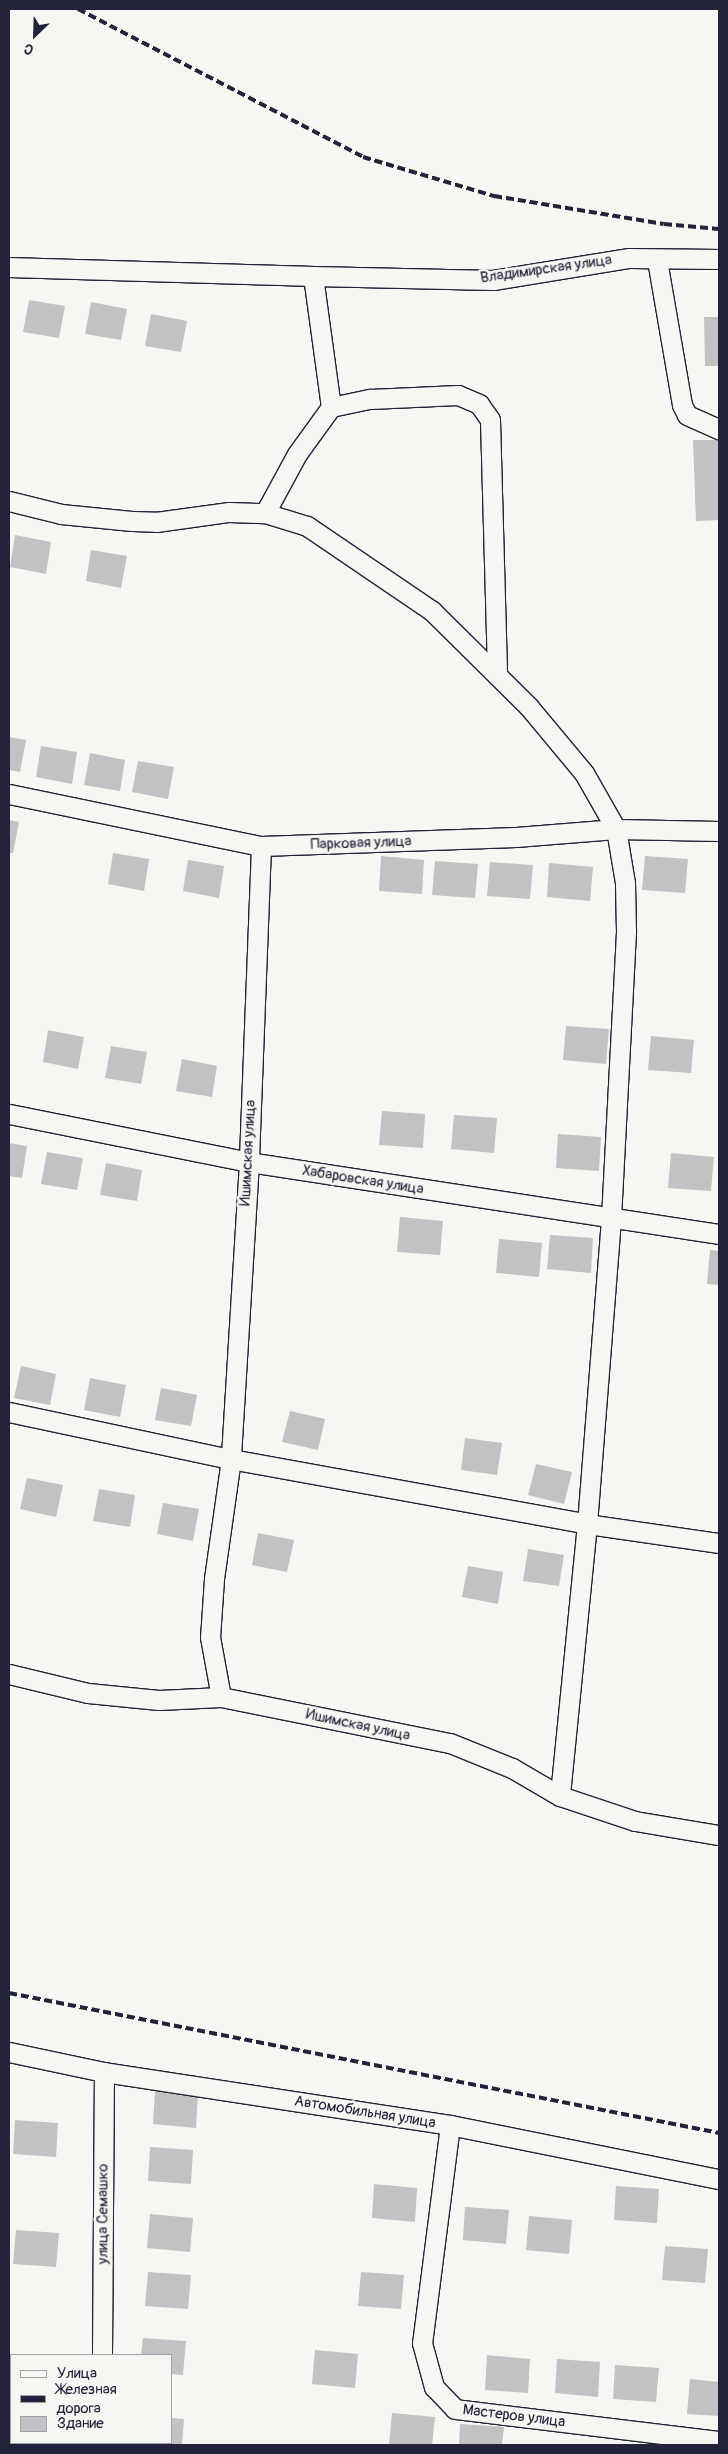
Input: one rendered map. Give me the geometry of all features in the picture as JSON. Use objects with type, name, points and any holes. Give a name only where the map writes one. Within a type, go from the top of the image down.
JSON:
[{"type":"street","name":"Владимирская улица","points":[[9,267],[493,280],[629,258],[657,260],[719,259]]},
{"type":"street","points":[[657,260],[682,405],[687,415],[719,429]]},
{"type":"street","points":[[313,276],[331,407]]},
{"type":"street","points":[[265,513],[297,454],[331,407],[370,399],[458,396],[479,404],[490,420],[497,675]]},
{"type":"street","points":[[9,501],[61,514],[132,521],[156,522],[229,512],[265,513],[307,526],[432,611],[529,706],[584,773],[616,829],[625,883],[626,932],[610,1219],[587,1524],[560,1796]]},
{"type":"street","name":"Парковая улица","points":[[9,794],[261,846],[516,837],[616,829],[719,831]]},
{"type":"street","name":"Ишимская улица","points":[[261,846],[248,1162],[231,1459],[214,1579],[210,1637],[221,1697],[450,1744],[512,1768],[560,1796],[635,1821],[719,1835]]},
{"type":"street","name":"Хабаровская улица","points":[[9,1114],[248,1162],[610,1219],[719,1234]]},
{"type":"street","points":[[9,1412],[231,1459],[587,1524],[719,1543]]},
{"type":"street","points":[[9,1674],[88,1694],[159,1700],[221,1697]]},
{"type":"street","name":"Автомобильная улица","points":[[9,2052],[104,2072],[450,2125],[719,2179]]},
{"type":"street","name":"улица Семашко","points":[[102,2354],[104,2072]]},
{"type":"street","name":"Мастеров улица","points":[[450,2125],[422,2343],[434,2387],[455,2409],[719,2441]]},
{"type":"building","points":[[29,300],[65,306],[59,338],[23,332]]},
{"type":"building","points":[[91,302],[127,309],[121,340],[85,334]]},
{"type":"building","points":[[151,314],[187,321],[181,352],[145,346]]},
{"type":"building","points":[[704,317],[719,317],[719,366],[705,366]]},
{"type":"building","points":[[693,440],[719,440],[719,520],[696,521]]},
{"type":"building","points":[[15,535],[51,542],[46,574],[10,567]]},
{"type":"building","points":[[91,550],[127,556],[121,588],[86,581]]},
{"type":"building","points":[[9,737],[26,740],[20,772],[9,770]]},
{"type":"building","points":[[41,746],[77,752],[72,784],[36,777]]},
{"type":"building","points":[[90,753],[125,760],[120,791],[84,785]]},
{"type":"building","points":[[138,761],[174,767],[168,799],[132,792]]},
{"type":"building","points":[[9,820],[19,822],[13,853],[9,853]]},
{"type":"building","points":[[113,853],[149,859],[144,891],[108,884]]},
{"type":"building","points":[[381,856],[424,860],[422,894],[379,891]]},
{"type":"building","points":[[645,856],[688,859],[685,893],[642,890]]},
{"type":"building","points":[[188,860],[224,866],[219,898],[183,891]]},
{"type":"building","points":[[435,861],[478,864],[475,898],[432,895]]},
{"type":"building","points":[[490,862],[533,865],[530,899],[487,896]]},
{"type":"building","points":[[549,863],[593,867],[590,901],[547,897]]},
{"type":"building","points":[[566,1026],[609,1029],[606,1064],[563,1060]]},
{"type":"building","points":[[48,1030],[84,1037],[78,1069],[43,1062]]},
{"type":"building","points":[[651,1036],[694,1040],[691,1073],[648,1070]]},
{"type":"building","points":[[111,1046],[147,1052],[141,1084],[105,1078]]},
{"type":"building","points":[[182,1059],[217,1066],[212,1097],[176,1091]]},
{"type":"building","points":[[382,1111],[425,1114],[423,1148],[379,1145]]},
{"type":"building","points":[[454,1115],[497,1118],[494,1153],[451,1149]]},
{"type":"building","points":[[558,1134],[601,1137],[599,1171],[556,1168]]},
{"type":"building","points":[[9,1143],[27,1146],[22,1178],[9,1176]]},
{"type":"building","points":[[47,1152],[83,1158],[77,1190],[41,1184]]},
{"type":"building","points":[[671,1153],[714,1157],[711,1191],[668,1188]]},
{"type":"building","points":[[106,1163],[142,1170],[137,1201],[100,1195]]},
{"type":"building","points":[[400,1217],[443,1221],[440,1255],[397,1252]]},
{"type":"building","points":[[550,1235],[593,1238],[591,1273],[547,1269]]},
{"type":"building","points":[[499,1239],[542,1243],[539,1277],[496,1273]]},
{"type":"building","points":[[710,1250],[719,1251],[719,1285],[707,1284]]},
{"type":"building","points":[[21,1366],[56,1374],[50,1405],[14,1398]]},
{"type":"building","points":[[90,1378],[126,1385],[120,1417],[84,1410]]},
{"type":"building","points":[[161,1388],[197,1395],[191,1426],[155,1420]]},
{"type":"building","points":[[290,1411],[325,1419],[318,1450],[282,1442]]},
{"type":"building","points":[[465,1438],[502,1443],[497,1475],[461,1470]]},
{"type":"building","points":[[536,1464],[572,1472],[564,1504],[528,1495]]},
{"type":"building","points":[[27,1478],[63,1485],[56,1517],[20,1509]]},
{"type":"building","points":[[99,1489],[135,1495],[130,1527],[93,1521]]},
{"type":"building","points":[[163,1503],[199,1509],[193,1541],[157,1534]]},
{"type":"building","points":[[258,1533],[294,1540],[287,1572],[252,1565]]},
{"type":"building","points":[[528,1549],[564,1555],[559,1586],[523,1581]]},
{"type":"building","points":[[468,1566],[503,1572],[498,1604],[462,1597]]},
{"type":"building","points":[[155,2090],[198,2094],[196,2128],[153,2124]]},
{"type":"building","points":[[15,2120],[58,2123],[56,2157],[13,2154]]},
{"type":"building","points":[[150,2147],[193,2150],[191,2184],[148,2181]]},
{"type":"building","points":[[374,2184],[417,2188],[415,2222],[372,2218]]},
{"type":"building","points":[[616,2186],[659,2189],[657,2223],[614,2220]]},
{"type":"building","points":[[465,2207],[509,2210],[506,2244],[463,2240]]},
{"type":"building","points":[[150,2214],[193,2218],[190,2252],[147,2248]]},
{"type":"building","points":[[529,2216],[572,2220],[569,2254],[526,2250]]},
{"type":"building","points":[[16,2230],[59,2233],[56,2267],[13,2264]]},
{"type":"building","points":[[665,2246],[708,2249],[705,2283],[662,2280]]},
{"type":"building","points":[[148,2272],[191,2275],[188,2309],[145,2306]]},
{"type":"building","points":[[361,2272],[404,2275],[401,2309],[358,2306]]},
{"type":"building","points":[[143,2338],[186,2341],[183,2375],[172,2374],[172,2354],[141,2354]]},
{"type":"building","points":[[315,2350],[358,2354],[355,2388],[312,2384]]},
{"type":"building","points":[[487,2355],[530,2359],[528,2393],[485,2390]]},
{"type":"building","points":[[557,2359],[600,2362],[598,2397],[555,2393]]},
{"type":"building","points":[[615,2365],[659,2368],[656,2402],[613,2399]]},
{"type":"building","points":[[690,2379],[719,2382],[719,2416],[687,2414]]},
{"type":"building","points":[[392,2413],[435,2417],[432,2445],[389,2445]]},
{"type":"building","points":[[172,2418],[184,2419],[182,2445],[139,2445],[172,2444]]},
{"type":"building","points":[[460,2424],[504,2427],[502,2445],[459,2445]]},
{"type":"railway","points":[[78,9],[363,157],[494,196],[664,224],[719,229]]},
{"type":"railway","points":[[9,1993],[719,2133]]}]
